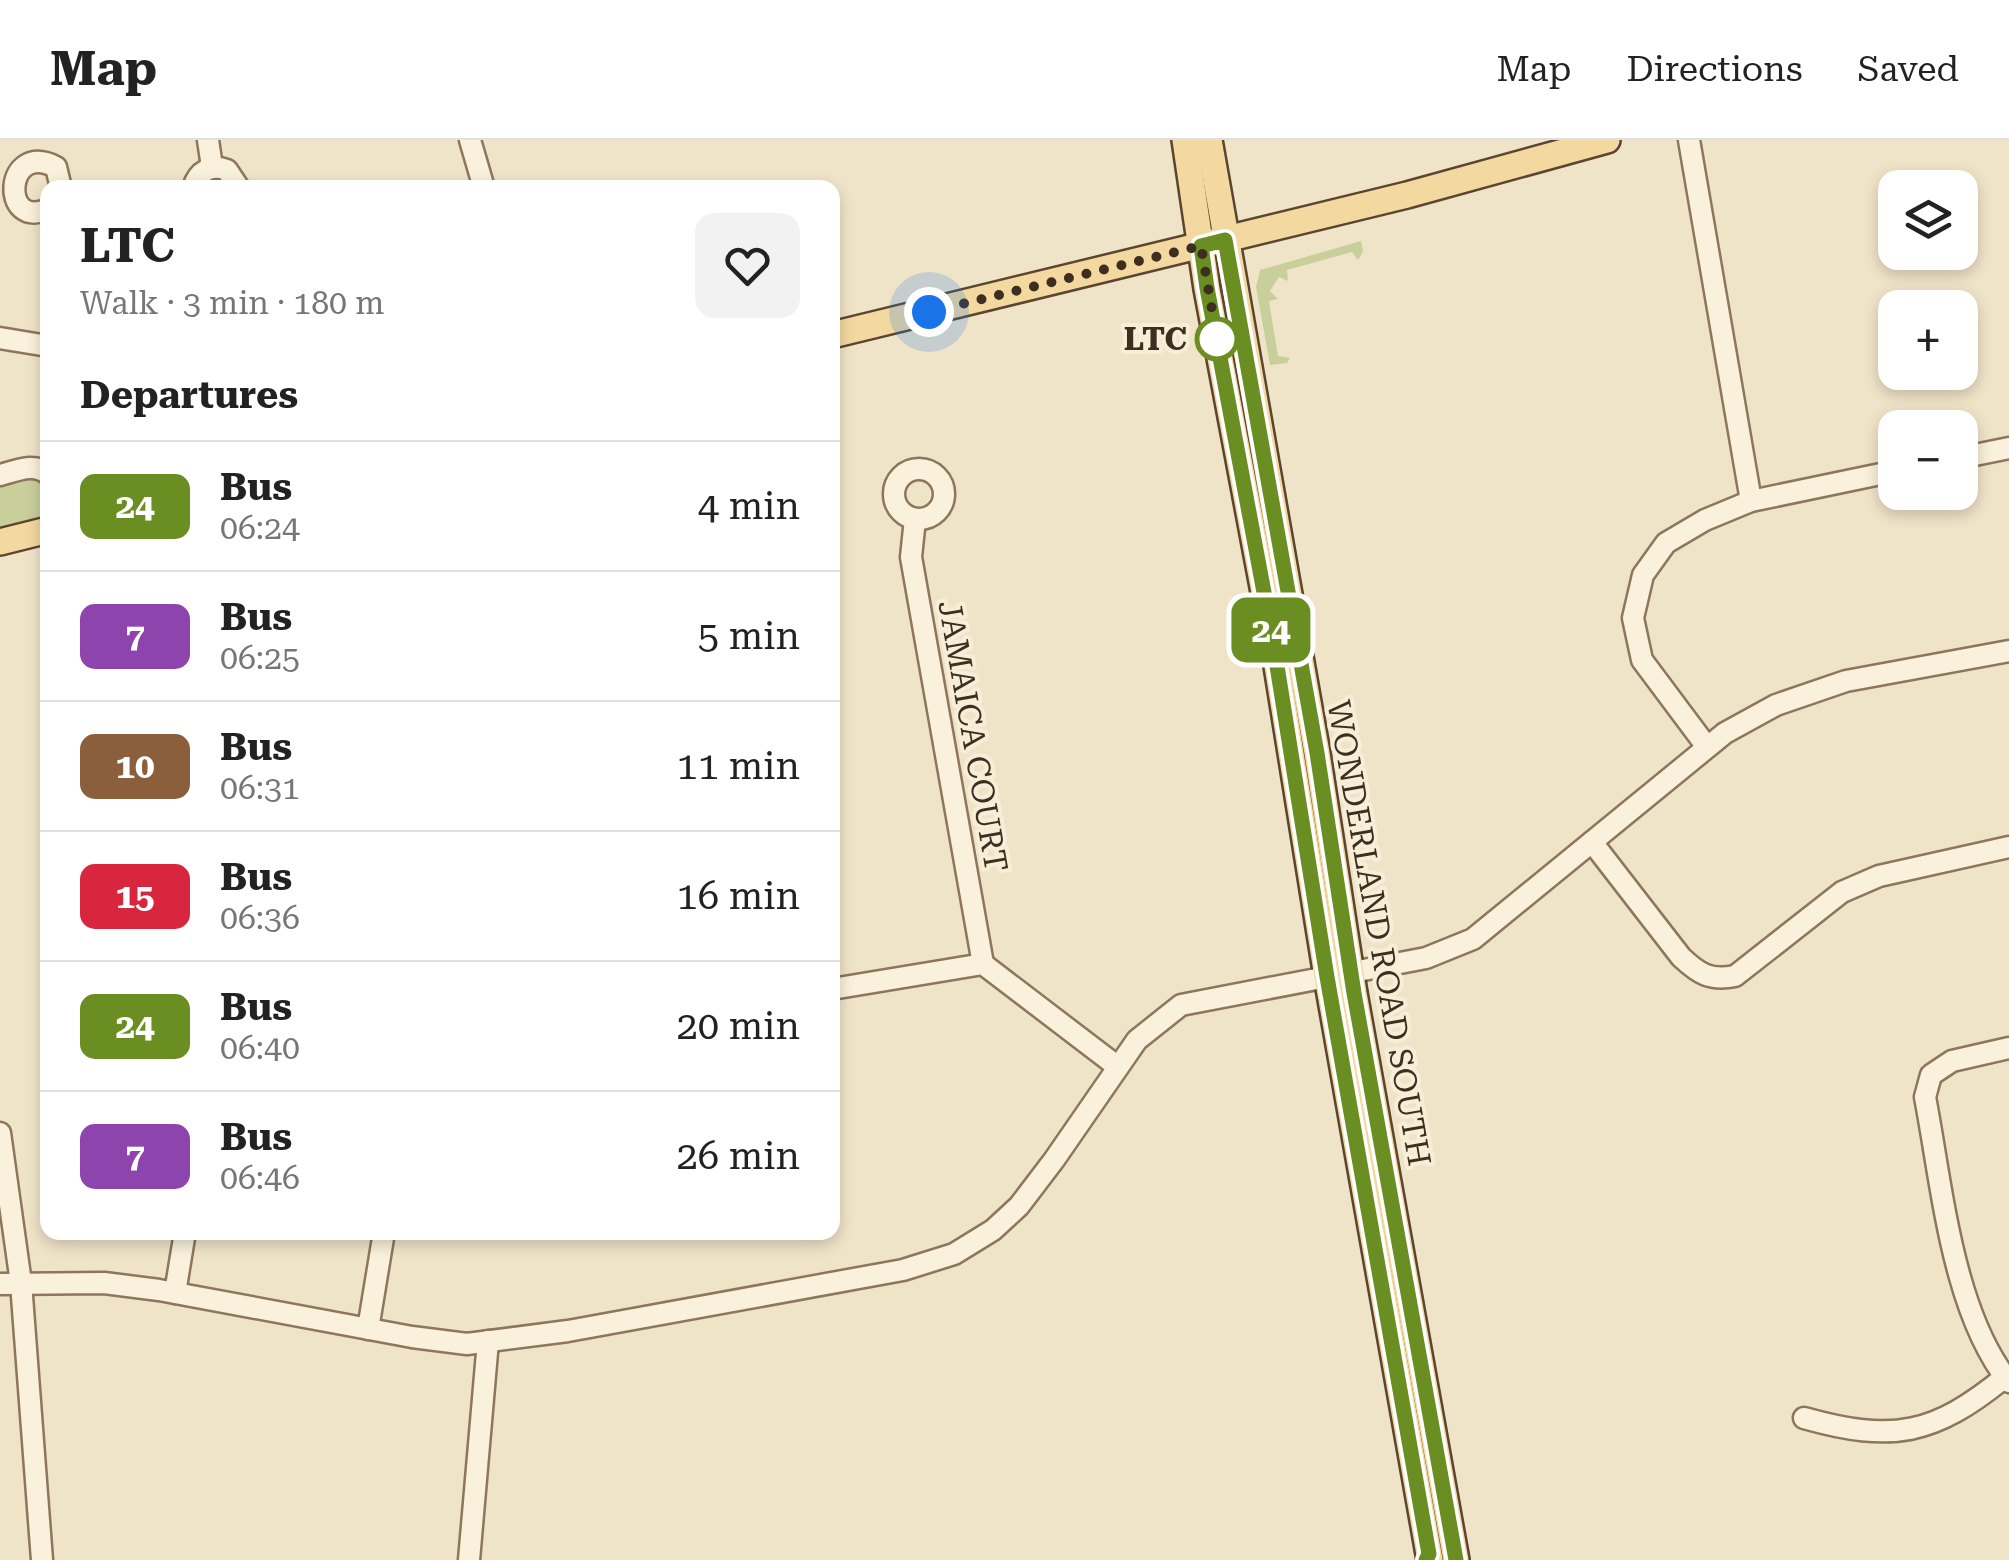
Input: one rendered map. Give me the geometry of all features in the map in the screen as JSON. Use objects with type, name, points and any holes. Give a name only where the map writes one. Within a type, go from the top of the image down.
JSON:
[{"type":"main road","name":"WONDERLAND ROAD SOUTH","points":[[1185,140],[1213,243]]},
{"type":"main road","name":"WONDERLAND ROAD SOUTH","points":[[1208,140],[1213,243],[1276,655],[1456,1560]]},
{"type":"main road","points":[[840,333],[1213,243],[1607,140]]},
{"type":"main road","points":[[0,542],[40,532]]},
{"type":"main road","name":"WONDERLAND ROAD SOUTH","points":[[1339,975],[1430,1560]]},
{"type":"street","points":[[40,158],[53,140]]},
{"type":"street","points":[[208,140],[212,168]]},
{"type":"street","points":[[470,140],[482,180]]},
{"type":"street","points":[[1689,140],[1751,502]]},
{"type":"street","points":[[40,210],[30,212],[13,202],[7,187],[10,171],[23,160],[40,158],[56,167],[60,180]]},
{"type":"street","points":[[196,180],[199,174],[212,168],[228,170],[234,180]]},
{"type":"street","points":[[0,222],[13,202]]},
{"type":"street","points":[[0,338],[40,345]]},
{"type":"street","points":[[1978,454],[2009,448]]},
{"type":"street","points":[[0,475],[28,468],[40,470]]},
{"type":"street","points":[[1707,747],[1642,660],[1633,618],[1643,575],[1666,543],[1704,520],[1751,502],[1878,475]]},
{"type":"street","name":"JAMAICA COURT","points":[[915,519],[911,556],[983,964]]},
{"type":"street","points":[[10,1284],[104,1283],[467,1344],[568,1331],[903,1270],[954,1254],[994,1230],[1019,1206],[1136,1040],[1181,1005],[1426,958],[1472,939],[1725,733],[1776,705],[1846,681],[2009,651]]},
{"type":"street","points":[[1592,842],[1681,958],[1698,973],[1717,980],[1734,976],[1842,892],[1879,876],[2009,847]]},
{"type":"street","points":[[840,989],[983,964],[1118,1067]]},
{"type":"street","points":[[1804,1418],[1838,1428],[1879,1432],[1929,1426],[1969,1407],[2007,1379],[1977,1328],[1962,1287],[1924,1097],[1931,1075],[1952,1060],[2009,1048]]},
{"type":"street","points":[[0,1133],[10,1284],[42,1560]]},
{"type":"street","points":[[175,1293],[184,1240]]},
{"type":"street","points":[[368,1329],[383,1240]]},
{"type":"street","points":[[470,1560],[488,1341]]},
{"type":"green space","points":[[1361,241],[1363,252],[1358,260],[1352,252],[1287,270],[1288,281],[1279,277],[1270,291],[1278,299],[1269,301],[1278,356],[1290,358],[1287,363],[1270,365],[1256,287],[1260,270]]},
{"type":"green space","points":[[38,475],[40,517],[0,528],[0,484]]},
{"type":"bus line","name":"24","points":[[1426,1560],[1429,1554],[1327,977],[1284,704],[1207,288],[1201,246],[1225,240],[1456,1560]]},
{"type":"place","name":"LTC","points":[[1217,339]]},
{"type":"route","points":[[929,312],[1201,246],[1217,339]]}]
